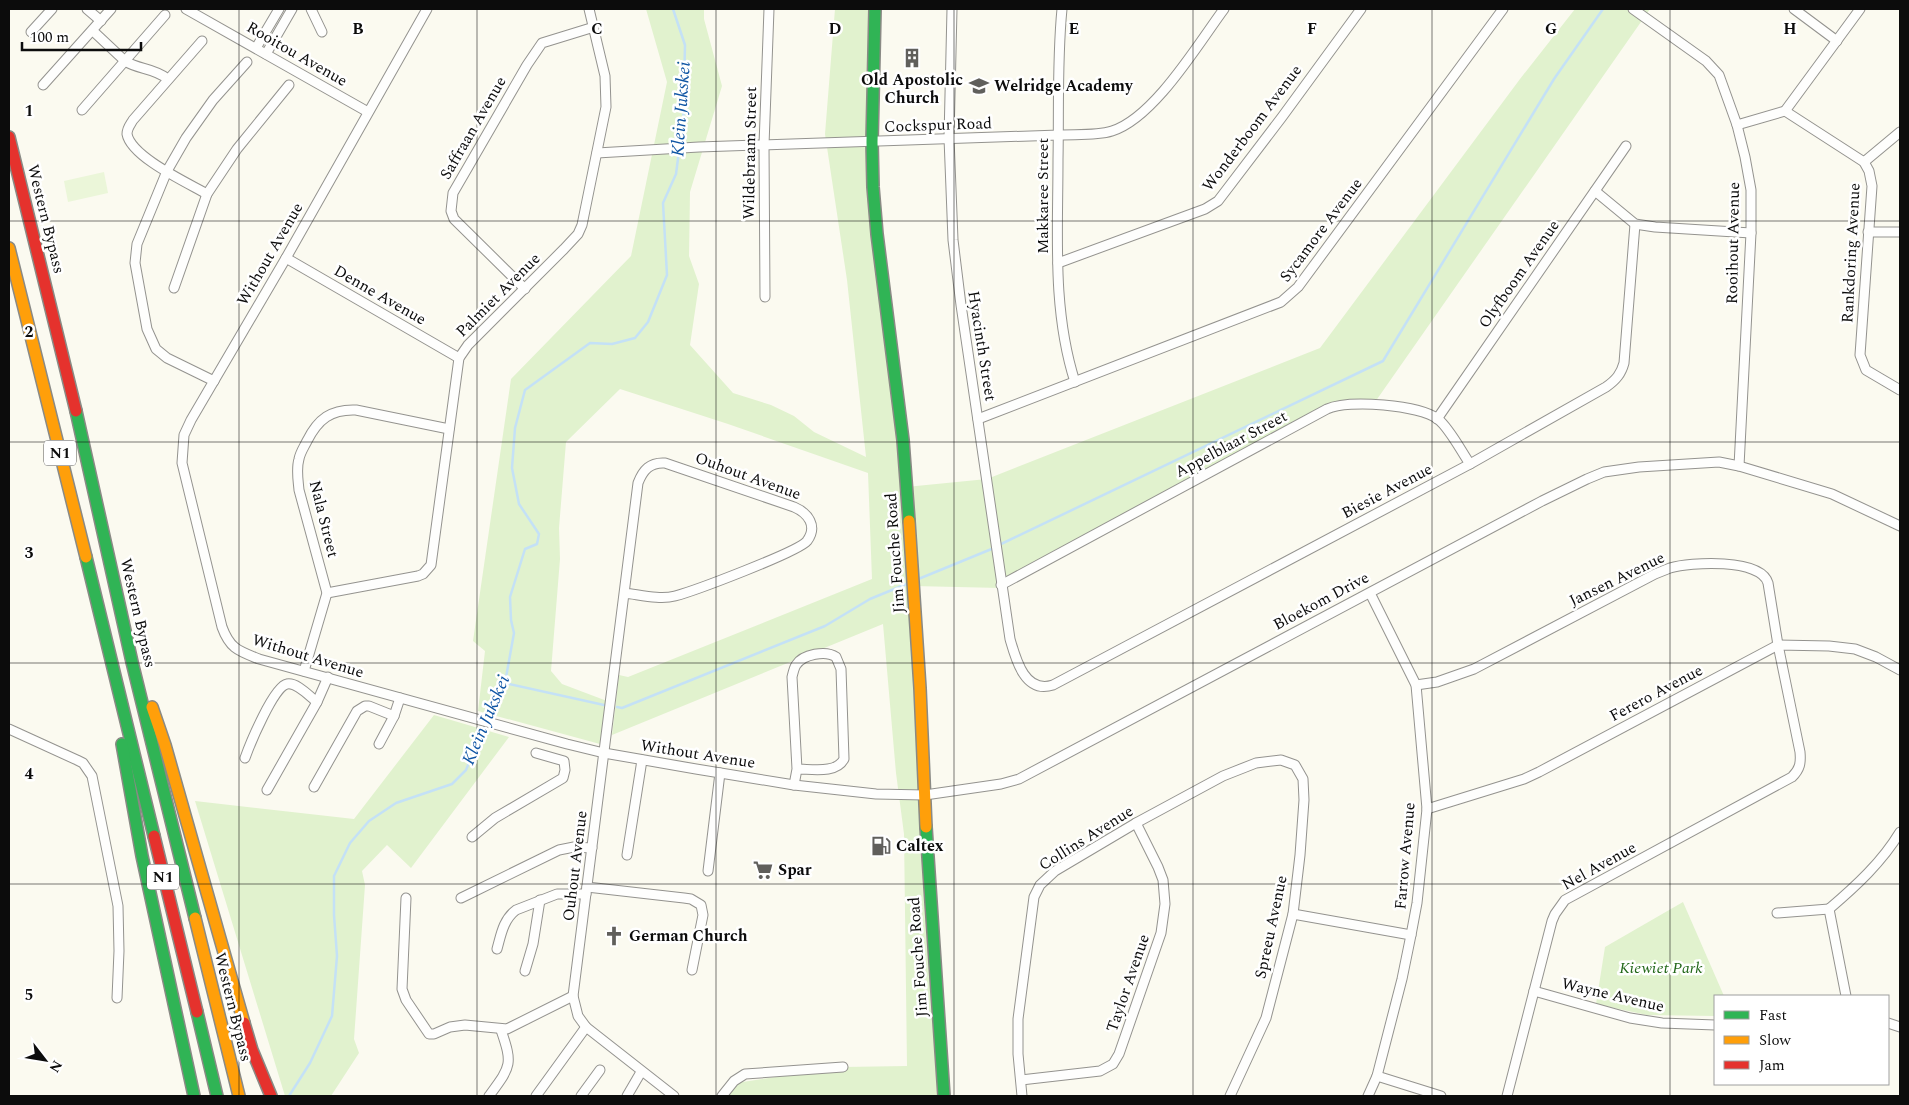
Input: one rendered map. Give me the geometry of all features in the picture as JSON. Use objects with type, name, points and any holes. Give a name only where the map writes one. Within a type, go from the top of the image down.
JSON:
[{"type":"main road","name":"Jim Fouche Road","points":[[875,9],[872,142],[877,234],[903,440],[944,1096]]},
{"type":"main road","name":"Western Bypass","points":[[9,137],[77,414],[132,662],[239,1096]]},
{"type":"main road","name":"N1","points":[[9,248],[217,1096]]},
{"type":"main road","points":[[111,658],[125,760],[142,856],[194,1096]]},
{"type":"main road","points":[[132,662],[146,691],[165,745],[252,1050],[271,1096]]},
{"type":"street","points":[[31,32],[52,9]]},
{"type":"street","points":[[87,9],[101,21]]},
{"type":"street","points":[[43,85],[111,9]]},
{"type":"street","name":"Rooitou Avenue","points":[[186,9],[368,112]]},
{"type":"street","points":[[256,48],[279,9]]},
{"type":"street","points":[[266,54],[292,9]]},
{"type":"street","points":[[311,9],[322,32]]},
{"type":"street","name":"Without Avenue","points":[[427,9],[184,435],[182,463],[222,627],[228,643],[234,648],[259,659],[604,753],[794,785],[855,793],[925,795]]},
{"type":"street","name":"Palmiet Avenue","points":[[327,593],[418,576],[423,574],[431,565],[459,358],[468,345],[578,234],[585,214],[606,107],[605,76],[589,9]]},
{"type":"street","name":"Wildebraam Street","points":[[765,297],[764,145],[769,9]]},
{"type":"street","name":"Hyacinth Street","points":[[952,9],[949,138],[956,270],[1010,640],[1019,666],[1029,680]]},
{"type":"street","name":"Makkaree Street","points":[[1062,9],[1058,263],[1060,314],[1075,382]]},
{"type":"street","name":"Cockspur Road","points":[[597,152],[949,138],[1059,136],[1112,131],[1140,115],[1159,96],[1224,9]]},
{"type":"street","name":"Wonderboom Avenue","points":[[1058,263],[1205,209],[1218,201],[1361,9]]},
{"type":"street","name":"Sycamore Avenue","points":[[978,419],[1288,298],[1504,9]]},
{"type":"street","name":"Rooihout Avenue","points":[[1632,9],[1713,68],[1723,83],[1737,125],[1750,177],[1752,201],[1751,233],[1739,466]]},
{"type":"street","points":[[1794,9],[1837,41]]},
{"type":"street","points":[[1737,125],[1785,111],[1860,9]]},
{"type":"street","points":[[82,110],[165,14]]},
{"type":"street","name":"Saffraan Avenue","points":[[525,289],[454,219],[451,211],[453,193],[530,59],[542,43],[594,27]]},
{"type":"street","points":[[93,31],[125,61],[154,70],[168,79]]},
{"type":"street","points":[[202,41],[127,128],[133,146],[143,156],[167,172],[207,194]]},
{"type":"street","points":[[214,381],[167,358],[156,349],[147,329],[135,263],[137,244],[167,172],[186,138],[213,100],[246,62]]},
{"type":"street","points":[[174,288],[207,194],[237,149],[289,85]]},
{"type":"street","name":"Rankdoring Avenue","points":[[1785,111],[1864,162],[1869,171],[1872,186],[1860,349],[1861,362],[1870,374],[1900,390]]},
{"type":"street","points":[[1864,162],[1900,132]]},
{"type":"street","name":"Olyfboom Avenue","points":[[1437,419],[1626,146]]},
{"type":"street","points":[[1595,191],[1635,224],[1751,233]]},
{"type":"street","name":"Biesie Avenue","points":[[1029,680],[1040,687],[1053,686],[1470,464],[1606,387],[1620,375],[1624,363],[1635,224]]},
{"type":"street","points":[[1868,232],[1900,232]]},
{"type":"street","name":"Denne Avenue","points":[[286,258],[459,358]]},
{"type":"street","name":"Appelblaar Street","points":[[1001,585],[1332,406],[1349,403],[1372,404],[1420,412],[1437,419]]},
{"type":"street","name":"Nala Street","points":[[327,593],[299,490],[297,472],[299,457],[312,431],[321,420],[342,410],[356,410],[449,429]]},
{"type":"street","points":[[1437,419],[1470,464]]},
{"type":"street","name":"Ouhout Avenue","points":[[625,594],[674,597],[801,545],[810,535],[811,524],[806,514],[794,507],[674,465],[658,462],[651,464],[638,483],[573,996],[578,1016],[586,1027],[674,1096]]},
{"type":"street","name":"Bloekom Drive","points":[[925,795],[1001,784],[1018,779],[1542,501],[1604,472],[1639,467],[1719,462],[1739,466],[1832,494],[1900,526]]},
{"type":"street","name":"Jansen Avenue","points":[[1416,685],[1438,682],[1474,669],[1655,574],[1670,568],[1716,564],[1752,569],[1764,574],[1768,583],[1778,645],[1800,752],[1798,769]]},
{"type":"street","points":[[304,671],[327,593]]},
{"type":"street","name":"Farrow Avenue","points":[[1368,1096],[1377,1076],[1411,935],[1418,895],[1427,809],[1416,685],[1370,593]]},
{"type":"street","name":"Ferero Avenue","points":[[1427,809],[1539,772],[1778,645],[1829,646],[1855,649],[1868,653],[1900,670]]},
{"type":"street","points":[[794,785],[797,769],[792,677],[799,662],[826,652],[836,657],[841,669],[844,759],[838,767],[797,769]]},
{"type":"street","points":[[267,790],[317,702],[328,677]]},
{"type":"street","points":[[245,758],[256,728],[281,686],[288,683],[294,685],[317,702]]},
{"type":"street","points":[[379,744],[394,716],[400,698]]},
{"type":"street","points":[[314,787],[360,708],[365,706],[373,707],[394,716]]},
{"type":"street","points":[[9,729],[77,760],[82,763],[92,776],[118,906],[117,998]]},
{"type":"street","points":[[472,837],[495,818],[563,778],[567,744]]},
{"type":"street","points":[[536,752],[564,761]]},
{"type":"street","points":[[627,855],[642,760]]},
{"type":"street","name":"Collins Avenue","points":[[1022,1096],[1018,1019],[1034,897],[1040,885],[1055,871],[1136,823],[1240,768],[1273,760],[1289,761]]},
{"type":"street","name":"Spreeu Avenue","points":[[1230,1096],[1262,1031],[1293,914],[1304,800],[1300,770],[1289,761]]},
{"type":"street","name":"Nel Avenue","points":[[1507,1096],[1555,914],[1565,900],[1792,777],[1798,769]]},
{"type":"street","points":[[708,871],[720,773]]},
{"type":"street","name":"Taylor Avenue","points":[[1021,1080],[1100,1071],[1113,1064],[1119,1054],[1161,932],[1166,904],[1163,880],[1136,823]]},
{"type":"street","points":[[1777,913],[1829,909],[1847,894],[1880,860],[1900,832]]},
{"type":"street","points":[[461,898],[559,850],[574,847],[592,848]]},
{"type":"street","points":[[497,950],[504,925],[511,914],[540,900],[566,892],[586,890],[684,898],[691,899],[700,905],[703,915],[692,970]]},
{"type":"street","points":[[406,898],[402,989],[406,1000],[429,1034],[456,1026],[501,1030],[511,1027],[573,996]]},
{"type":"street","points":[[525,971],[533,944],[540,900]]},
{"type":"street","points":[[1829,909],[1846,995]]},
{"type":"street","points":[[1293,914],[1411,935]]},
{"type":"street","name":"Wayne Avenue","points":[[1534,991],[1630,1018],[1662,1023],[1714,1025]]},
{"type":"street","points":[[536,1096],[586,1027]]},
{"type":"street","points":[[489,1095],[505,1072],[510,1059],[501,1030]]},
{"type":"street","points":[[722,1096],[734,1081],[745,1074],[842,1067]]},
{"type":"street","points":[[581,1096],[600,1070]]},
{"type":"street","points":[[627,1096],[642,1072]]},
{"type":"street","points":[[1377,1076],[1441,1096]]},
{"type":"green space","points":[[646,9],[704,9],[704,19],[722,86],[690,192],[689,256],[699,284],[690,345],[733,393],[771,405],[794,416],[814,432],[866,457],[847,280],[825,134],[835,9],[874,9],[872,142],[906,487],[987,479],[1320,348],[1520,79],[1575,9],[1650,9],[1373,405],[1338,408],[1001,588],[913,586],[944,1096],[725,1096],[736,1083],[843,1067],[907,1066],[904,834],[896,773],[883,624],[612,735],[619,675],[628,677],[872,579],[868,473],[620,389],[566,442],[559,528],[560,559],[551,671],[562,684],[607,701],[600,744],[478,711],[485,651],[473,641],[511,379],[631,256],[667,82]]},
{"type":"green space","points":[[104,172],[108,193],[68,202],[64,181]]},
{"type":"green space","points":[[434,715],[509,737],[411,868],[387,845],[362,871],[365,885],[354,1039],[359,1053],[331,1096],[285,1096],[195,801],[354,819]]},
{"type":"green space","name":"Kiewiet Park","points":[[1683,902],[1724,995],[1714,995],[1714,1016],[1647,1015],[1596,1004],[1605,947]]},
{"type":"waterway","name":"Klein Jukskei","points":[[673,9],[685,45],[683,130],[680,145]]},
{"type":"waterway","points":[[999,545],[1383,361],[1554,79],[1603,9]]},
{"type":"waterway","name":"Klein Jukskei","points":[[289,1096],[310,1063],[332,1016],[337,956],[334,876],[350,843],[369,821],[396,803],[452,784],[466,770],[491,710],[505,683],[514,633],[511,620],[510,597],[525,549],[537,544],[539,534],[519,504],[512,468],[515,428],[525,390],[590,343],[612,344],[635,338],[648,322],[667,275],[663,203],[676,174],[679,151]]},
{"type":"waterway","points":[[916,580],[994,548]]},
{"type":"waterway","points":[[617,707],[622,708],[825,626],[870,599],[909,583]]},
{"type":"waterway","points":[[505,683],[604,705]]},
{"type":"traffic: fast","points":[[875,9],[872,142],[873,187],[877,234],[903,440],[909,521]]},
{"type":"traffic: fast","points":[[76,411],[132,662],[195,918]]},
{"type":"traffic: fast","points":[[86,557],[154,836]]},
{"type":"traffic: fast","points":[[122,744],[142,856],[194,1096]]},
{"type":"traffic: fast","points":[[926,827],[944,1096]]},
{"type":"traffic: fast","points":[[197,1012],[217,1096]]},
{"type":"traffic: slow","points":[[9,248],[86,557]]},
{"type":"traffic: slow","points":[[909,521],[920,688],[926,827]]},
{"type":"traffic: slow","points":[[152,707],[165,745],[244,1023]]},
{"type":"traffic: slow","points":[[195,918],[239,1096]]},
{"type":"traffic: jam","points":[[9,137],[76,411]]},
{"type":"traffic: jam","points":[[154,836],[197,1012]]},
{"type":"traffic: jam","points":[[244,1023],[252,1050],[271,1096]]},
{"type":"place","name":"Old Apostolic Church","points":[[912,58]]},
{"type":"place","name":"Welridge Academy","points":[[979,86]]},
{"type":"place","name":"Caltex","points":[[881,846]]},
{"type":"place","name":"Spar","points":[[763,870]]},
{"type":"place","name":"German Church","points":[[614,936]]}]
